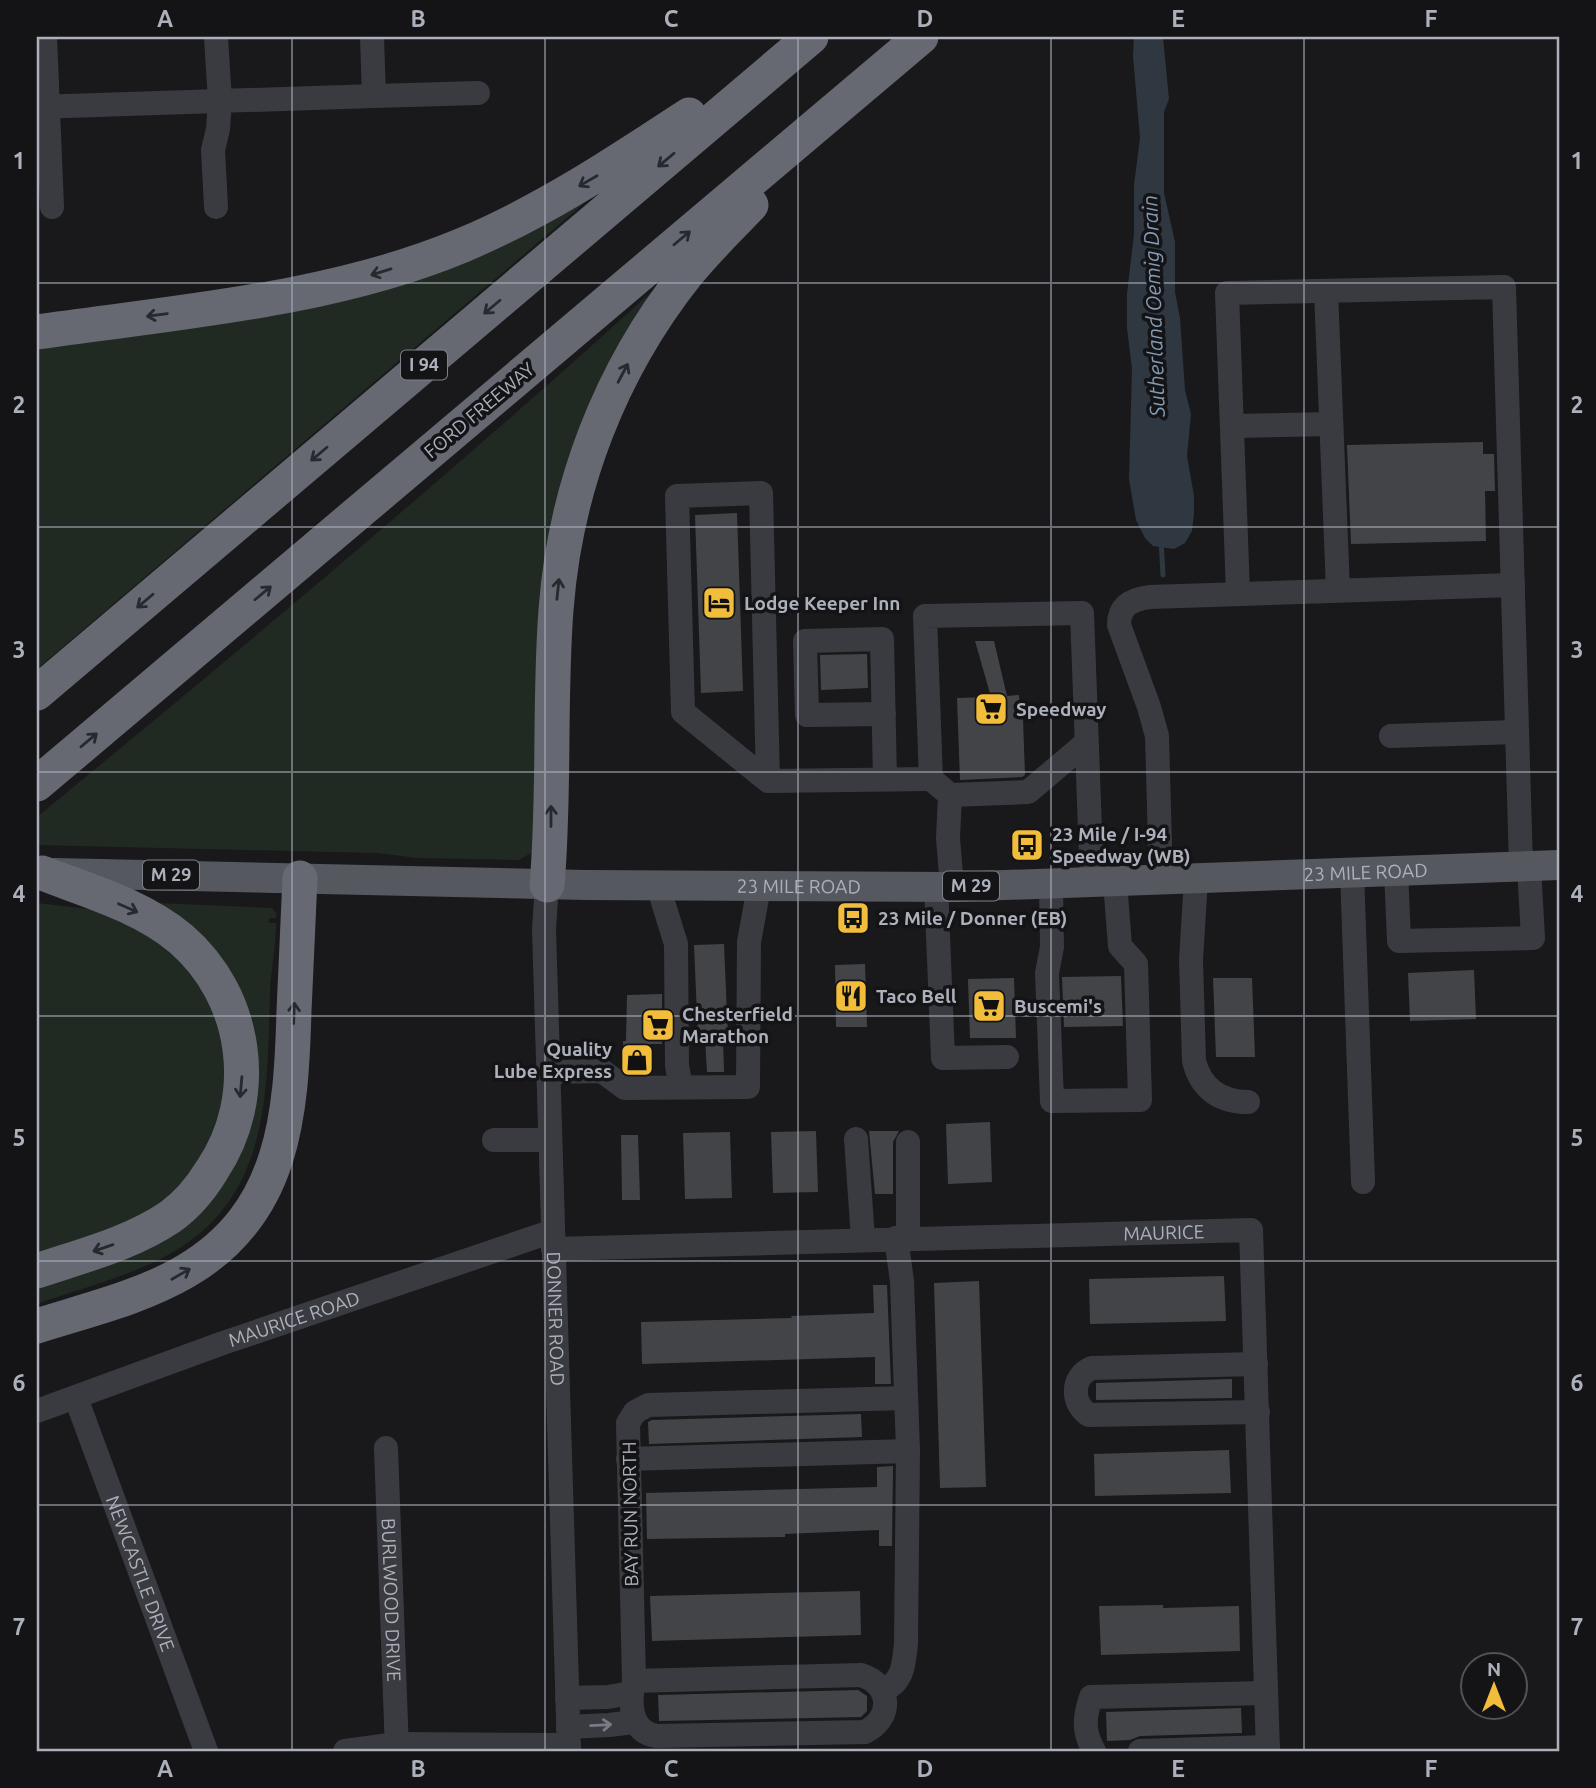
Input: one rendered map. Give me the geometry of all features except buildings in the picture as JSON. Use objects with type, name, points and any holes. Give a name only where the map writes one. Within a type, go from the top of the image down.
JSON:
[{"type":"highway","points":[[37,332],[277,297],[327,287],[374,275],[462,245],[595,177],[810,37]]},
{"type":"highway","name":"I 94","points":[[37,693],[810,37]]},
{"type":"highway","name":"FORD FREEWAY","points":[[37,784],[921,37]]},
{"type":"highway","points":[[547,885],[551,845],[554,649],[559,573],[577,488],[603,414],[638,346],[687,275],[719,238],[882,69]]},
{"type":"highway","points":[[37,1271],[140,1233],[171,1217],[190,1200],[222,1156],[233,1133],[243,1079],[241,1051],[228,1002],[201,959],[181,939],[132,908],[40,873]]},
{"type":"highway","points":[[37,1326],[131,1296],[188,1270],[233,1235],[260,1196],[275,1164],[289,1106],[300,878]]},
{"type":"main road","name":"23 MILE ROAD","points":[[40,873],[547,885],[944,887],[1559,865]]},
{"type":"street","points":[[45,37],[42,107],[52,207]]},
{"type":"street","points":[[216,37],[220,101],[213,150],[216,207]]},
{"type":"street","points":[[372,37],[374,96]]},
{"type":"street","points":[[42,107],[478,93]]},
{"type":"street","points":[[1238,593],[1227,293],[1504,287],[1517,732],[1525,866],[1533,938],[1399,941],[1396,870]]},
{"type":"street","points":[[1326,291],[1338,590]]},
{"type":"street","points":[[1232,426],[1331,424]]},
{"type":"street","points":[[768,780],[761,493],[677,496],[683,712],[768,780],[886,779],[940,787],[1028,792],[1086,743]]},
{"type":"street","points":[[1161,880],[1157,736],[1119,625],[1119,617],[1130,601],[1139,598],[1238,593],[1513,585]]},
{"type":"street","points":[[1007,1057],[943,1058],[944,887],[948,838],[940,787],[925,616],[1082,613],[1086,743],[1104,882],[1120,946],[1136,964],[1140,1100],[1052,1101],[1047,973],[1052,947],[1051,884]]},
{"type":"street","points":[[884,714],[886,779]]},
{"type":"street","points":[[1391,736],[1517,732]]},
{"type":"street","points":[[1352,872],[1363,1182]]},
{"type":"street","points":[[1196,879],[1191,960],[1194,1061],[1206,1087],[1219,1097],[1234,1102],[1248,1102]]},
{"type":"street","name":"DONNER ROAD","points":[[547,885],[544,929],[568,1741]]},
{"type":"street","points":[[658,886],[676,944],[677,1066],[681,1087]]},
{"type":"street","points":[[548,1072],[602,1071],[625,1088],[748,1087],[749,942],[759,887]]},
{"type":"street","points":[[856,1139],[863,1239]]},
{"type":"street","points":[[494,1140],[550,1140]]},
{"type":"street","points":[[883,1690],[896,1682],[904,1668],[906,1643],[908,1451],[902,1238],[908,1142]]},
{"type":"street","name":"MAURICE","points":[[553,1240],[863,1239],[1251,1230],[1268,1749]]},
{"type":"street","name":"MAURICE ROAD","points":[[37,1411],[223,1343],[553,1240]]},
{"type":"street","points":[[1256,1364],[1092,1368],[1083,1371],[1079,1378],[1075,1398],[1078,1405],[1089,1415],[1258,1412]]},
{"type":"street","name":"NEWCASTLE DRIVE","points":[[76,1398],[206,1751]]},
{"type":"street","name":"BAY RUN NORTH","points":[[634,1722],[628,1423],[635,1412],[648,1405],[905,1398]]},
{"type":"street","name":"BURLWOOD DRIVE","points":[[386,1448],[397,1748]]},
{"type":"street","points":[[628,1459],[908,1451]]},
{"type":"street","points":[[345,1751],[568,1741],[609,1726],[634,1722],[640,1731],[657,1736],[865,1732],[879,1723],[885,1702],[879,1684],[861,1675],[633,1687],[608,1697],[567,1698]]},
{"type":"street","points":[[1094,1751],[1084,1726],[1091,1698],[1266,1693]]},
{"type":"street","points":[[1140,1751],[1268,1749]]},
{"type":"shaded area","points":[[578,201],[582,205],[37,669],[37,343],[264,310]]},
{"type":"shaded area","points":[[669,276],[601,392],[536,850],[519,860],[418,858],[377,853],[37,845],[37,817],[356,551],[514,415]]},
{"type":"shaded area","points":[[37,903],[115,915],[175,951],[215,1005],[231,1086],[199,1170],[148,1216],[37,1259]]},
{"type":"shaded area","points":[[157,903],[272,908],[276,913],[276,918],[269,918],[269,923],[276,923],[265,1095],[250,1160],[236,1190],[217,1217],[190,1241],[155,1262],[37,1304],[37,1279],[175,1222],[250,1065]]},
{"type":"water","points":[[1134,37],[1163,37],[1169,99],[1164,112],[1164,193],[1175,242],[1175,292],[1180,318],[1185,390],[1191,414],[1187,456],[1194,496],[1192,531],[1185,543],[1174,549],[1153,546],[1145,538],[1136,520],[1129,479],[1132,369],[1127,328],[1127,294],[1140,138],[1133,56]]},
{"type":"waterway","name":"Sutherland Oemig Drain","points":[[1161,540],[1163,575]]},
{"type":"place","name":"Lodge Keeper Inn","points":[[719,603]]},
{"type":"place","name":"Speedway","points":[[991,709]]},
{"type":"place","name":"23 Mile / I-94 Speedway (WB)","points":[[1027,845]]},
{"type":"place","name":"23 Mile / Donner (EB)","points":[[853,918]]},
{"type":"place","name":"Taco Bell","points":[[851,996]]},
{"type":"place","name":"Buscemi's","points":[[989,1006]]},
{"type":"place","name":"Chesterfield Marathon","points":[[658,1025]]},
{"type":"place","name":"Quality Lube Express","points":[[637,1060]]}]
